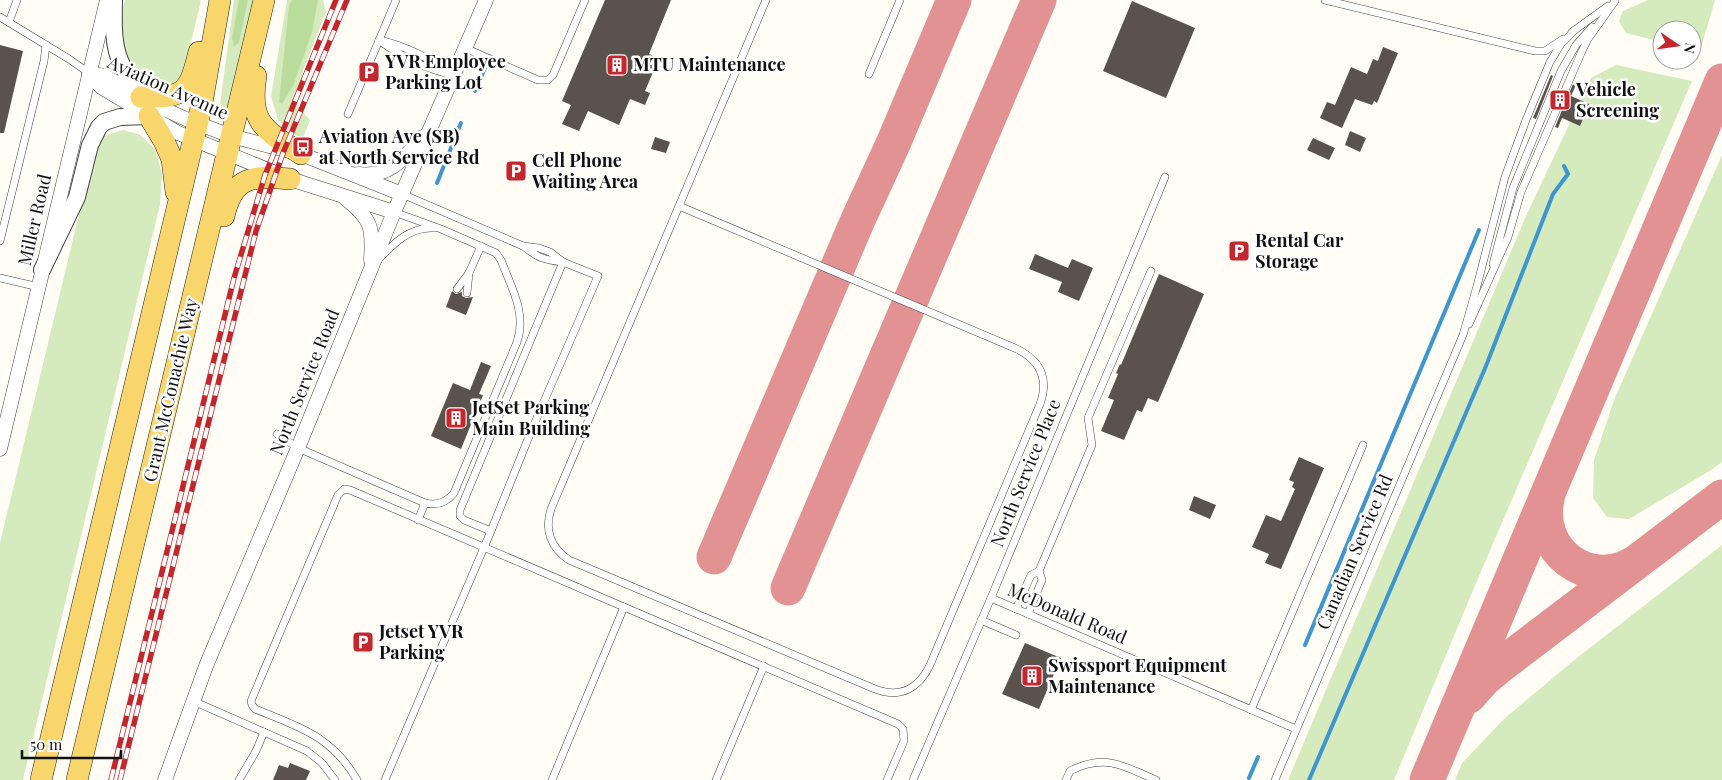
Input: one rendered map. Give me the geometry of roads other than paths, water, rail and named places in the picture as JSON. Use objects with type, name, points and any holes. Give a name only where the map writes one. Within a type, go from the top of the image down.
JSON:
[{"type":"main road","points":[[178,210],[172,158],[145,107],[161,98],[184,91],[189,85],[201,47],[220,0]]},
{"type":"main road","name":"Grant McConachie Way","points":[[41,780],[178,210],[196,131],[220,0]]},
{"type":"main road","points":[[266,0],[254,87],[254,106],[259,120],[265,129],[301,154]]},
{"type":"main road","name":"Grant McConachie Way","points":[[77,780],[229,144],[266,0]]},
{"type":"main road","points":[[181,349],[205,291],[230,196],[239,185],[252,179],[269,176],[290,179]]},
{"type":"street","name":"Miller Road","points":[[0,447],[106,0]]},
{"type":"street","points":[[42,270],[77,197],[90,145],[99,127],[104,122],[145,107],[122,68],[116,49],[113,31],[114,0]]},
{"type":"street","name":"North Service Road","points":[[165,780],[193,701],[370,269],[486,0]]},
{"type":"street","name":"Aviation Avenue","points":[[89,73],[101,87],[196,131],[229,144],[290,179],[394,212]]},
{"type":"street","name":"Aviation Avenue","points":[[89,73],[105,76],[178,133],[196,131]]},
{"type":"street","points":[[348,173],[372,176],[388,169],[401,161],[430,127]]},
{"type":"street","name":"Aviation Avenue","points":[[229,144],[301,154],[402,194]]},
{"type":"street","points":[[336,194],[352,204],[364,216],[370,226],[372,234],[370,269]]},
{"type":"lane","points":[[9,22],[18,0]]},
{"type":"lane","points":[[348,114],[396,0]]},
{"type":"lane","points":[[465,48],[538,80],[548,80],[553,76],[584,0]]},
{"type":"lane","points":[[679,206],[1017,349],[1029,356],[1040,369],[1044,390],[1040,404],[930,665],[922,679],[904,692],[890,693],[875,689],[569,560],[558,552],[550,539],[548,524],[551,509],[766,0]]},
{"type":"lane","points":[[871,70],[900,0]]},
{"type":"lane","points":[[1324,0],[1535,51],[1545,51],[1550,48],[1616,0]]},
{"type":"lane","points":[[1463,335],[1474,315],[1508,237],[1521,192],[1578,60],[1588,39],[1616,0]]},
{"type":"lane","points":[[1487,286],[1513,188],[1561,71],[1576,45],[1606,13]]},
{"type":"lane","points":[[0,17],[89,73]]},
{"type":"lane","points":[[1463,335],[1508,169],[1550,62],[1562,44],[1575,30]]},
{"type":"lane","points":[[379,40],[396,44],[438,64],[453,75]]},
{"type":"lane","points":[[0,241],[44,61],[46,45]]},
{"type":"lane","name":"North Service Place","points":[[913,780],[982,620],[1165,178]]},
{"type":"lane","name":"Aviation Avenue","points":[[402,194],[523,246],[541,258],[563,262],[598,276],[530,434],[491,531]]},
{"type":"lane","name":"Aviation Avenue","points":[[394,212],[441,229],[496,253],[501,260],[520,311],[520,333],[454,493],[443,503],[434,505],[425,503]]},
{"type":"lane","points":[[370,269],[401,238],[423,228],[441,229]]},
{"type":"lane","points":[[457,289],[469,273],[480,246]]},
{"type":"lane","points":[[385,780],[491,531],[464,520],[460,516],[460,510],[563,262]]},
{"type":"lane","points":[[1016,609],[1031,575],[1039,571],[1092,445],[1088,418],[1151,270]]},
{"type":"lane","points":[[467,293],[469,273]]},
{"type":"lane","points":[[0,278],[39,287]]},
{"type":"lane","name":"Canadian Service Rd","points":[[1275,780],[1463,335]]},
{"type":"lane","points":[[277,434],[298,448],[425,503],[418,520]]},
{"type":"lane","points":[[1251,710],[1363,445]]},
{"type":"lane","points":[[356,780],[345,762],[326,742],[304,729],[255,709],[251,703],[251,698],[340,492],[344,489],[764,666],[900,726],[904,733],[904,740],[887,780]]},
{"type":"lane","points":[[1028,614],[1042,580],[1039,571]]},
{"type":"lane","name":"McDonald Road","points":[[991,598],[1296,729]]},
{"type":"lane","points":[[552,780],[624,607]]},
{"type":"lane","points":[[982,620],[1016,635]]},
{"type":"lane","points":[[716,780],[764,666]]},
{"type":"lane","points":[[193,701],[297,746],[314,756],[330,771],[336,780]]},
{"type":"lane","points":[[239,780],[256,751],[264,732]]},
{"type":"lane","points":[[1066,780],[1070,771],[1074,769],[1104,761],[1118,764],[1156,780]]},
{"type":"waterway","points":[[475,91],[485,68]]},
{"type":"waterway","points":[[437,183],[461,123]]},
{"type":"waterway","points":[[1309,780],[1486,366],[1553,194],[1568,174],[1564,166]]},
{"type":"waterway","points":[[1305,645],[1479,230]]},
{"type":"waterway","points":[[1249,778],[1258,757]]},
{"type":"railway","points":[[111,780],[234,278],[265,175],[336,0]]},
{"type":"railway","points":[[120,780],[256,231],[283,153],[347,0]]},
{"type":"place","name":"MTU Maintenance","points":[[617,65]]},
{"type":"place","name":"YVR Employee Parking Lot","points":[[369,72]]},
{"type":"place","name":"Vehicle Screening","points":[[1560,100]]},
{"type":"place","name":"Aviation Ave (SB) at North Service Rd","points":[[303,147]]},
{"type":"place","name":"Cell Phone Waiting Area","points":[[516,171]]},
{"type":"place","name":"Rental Car Storage","points":[[1239,251]]},
{"type":"place","name":"JetSet Parking Main Building","points":[[456,418]]},
{"type":"place","name":"Jetset YVR Parking","points":[[363,642]]},
{"type":"place","name":"Swissport Equipment Maintenance","points":[[1032,676]]}]
